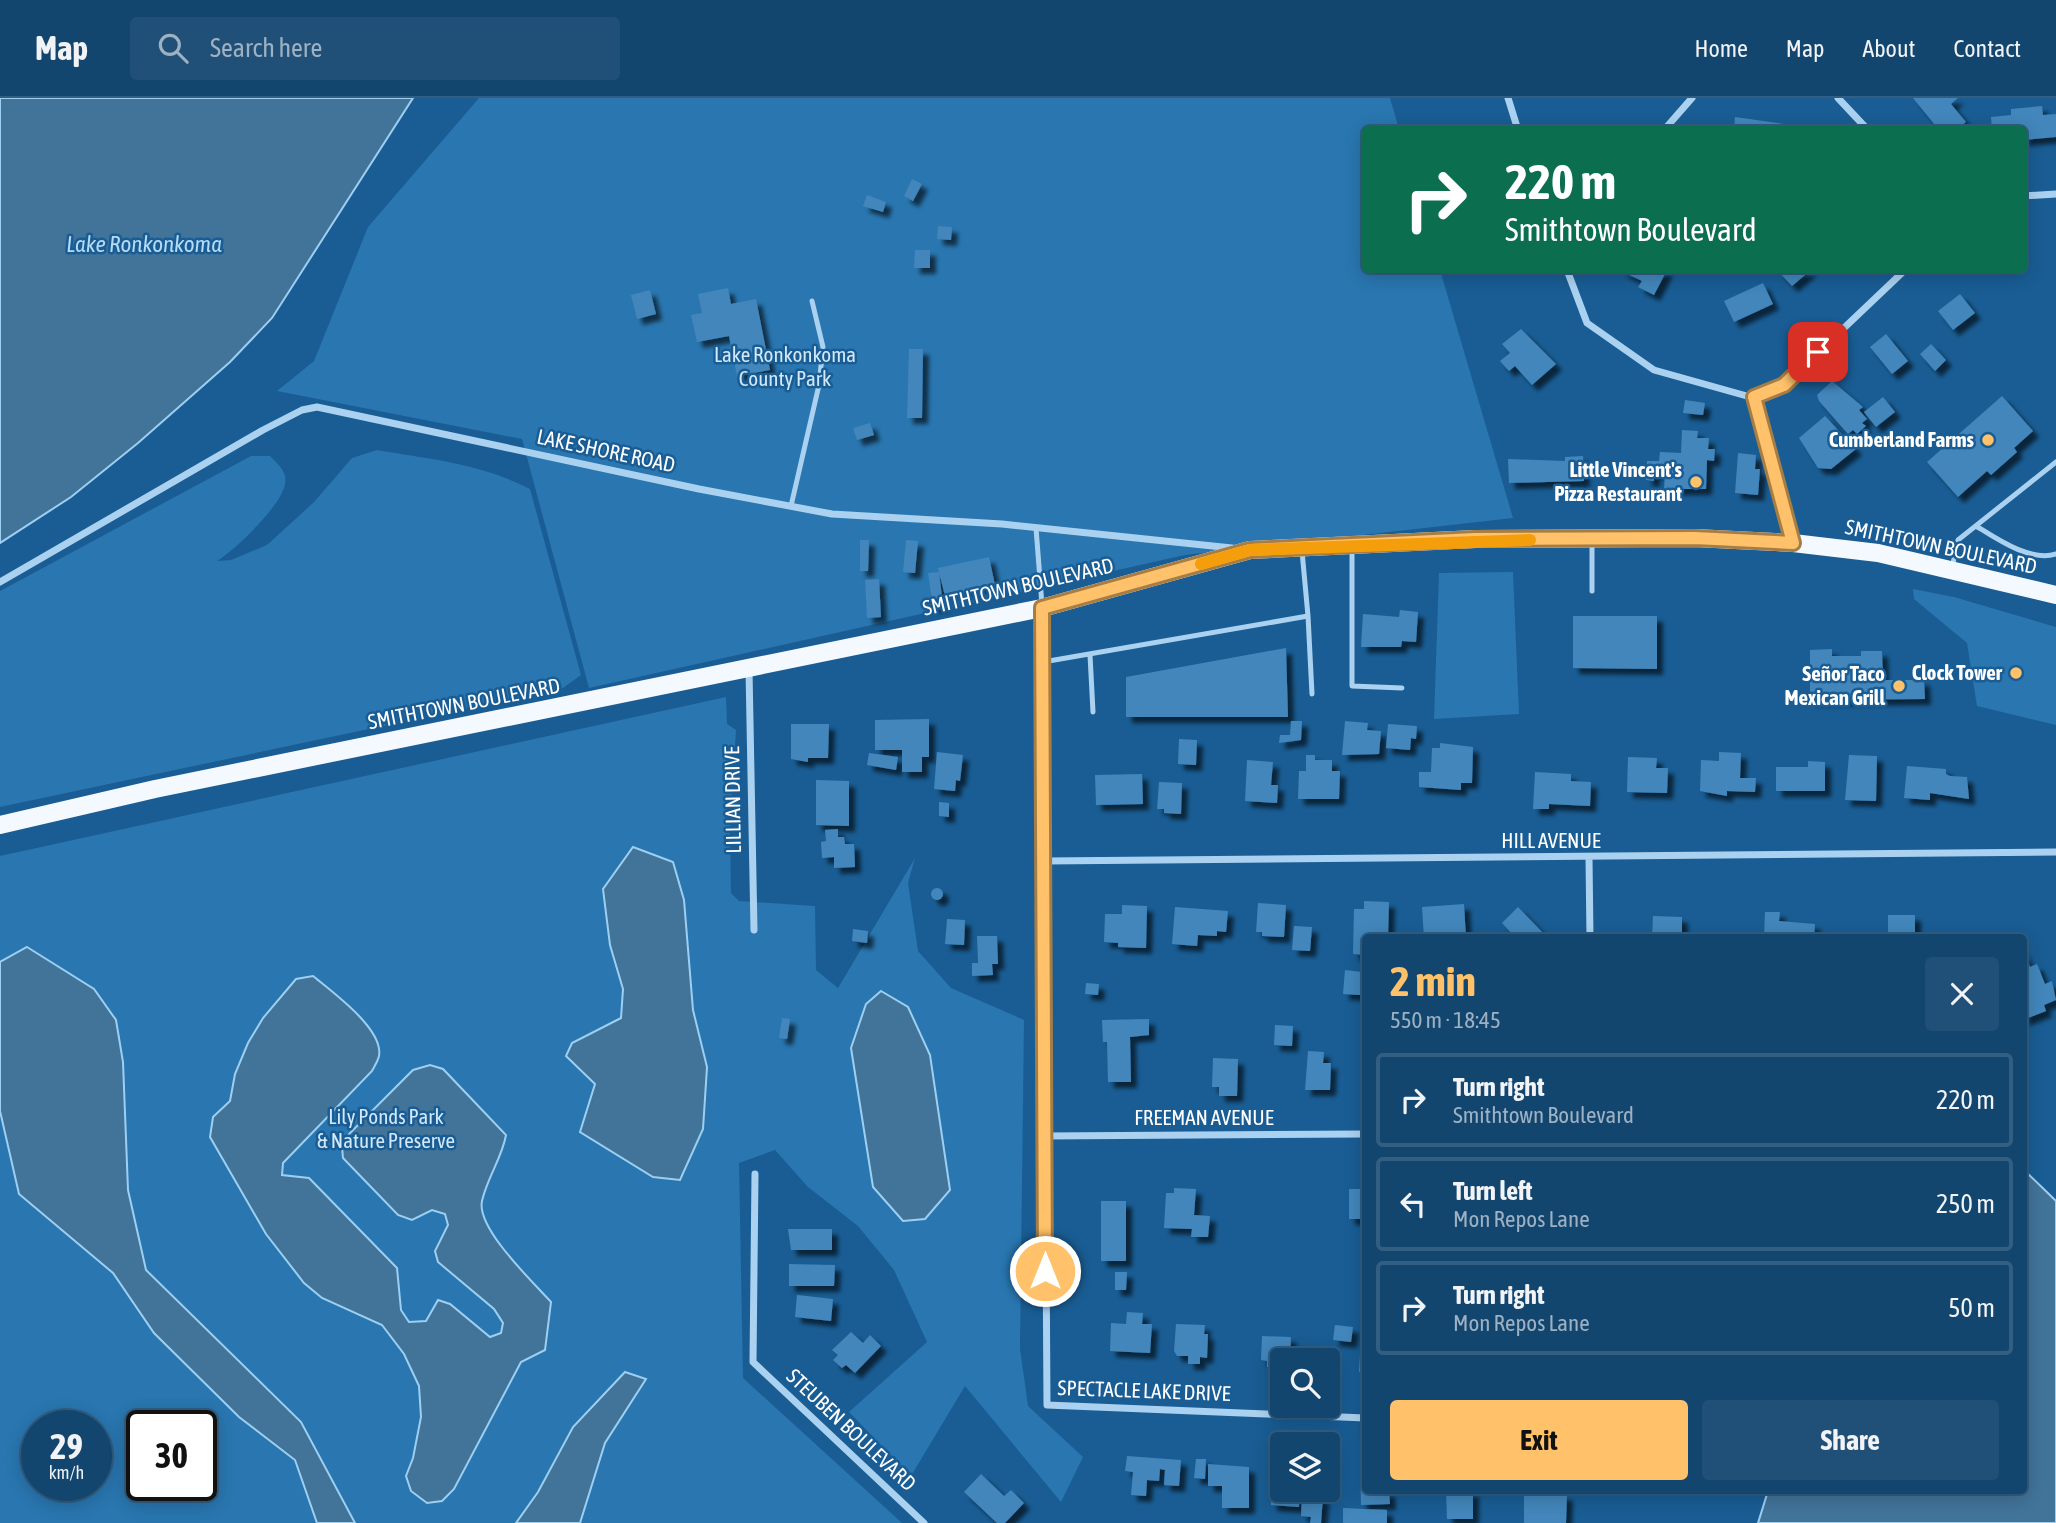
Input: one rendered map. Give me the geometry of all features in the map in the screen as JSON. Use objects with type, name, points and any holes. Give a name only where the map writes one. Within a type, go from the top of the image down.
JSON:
[{"type":"main road","name":"SMITHTOWN BOULEVARD","points":[[0,825],[155,789],[749,670],[1042,608],[1250,550],[1475,539],[1695,538],[1793,543],[1878,553],[2056,594]]},
{"type":"street","points":[[1507,98],[1517,126]]},
{"type":"street","points":[[1668,126],[1692,98]]},
{"type":"street","points":[[1838,98],[1864,126]]},
{"type":"street","points":[[2027,196],[2056,194]]},
{"type":"street","points":[[1568,273],[1587,323],[1654,370],[1754,397],[1784,385],[1902,273]]},
{"type":"street","points":[[1754,397],[1793,543]]},
{"type":"street","name":"LAKE SHORE ROAD","points":[[0,582],[263,430],[302,410],[317,407],[832,514],[1036,528],[1250,550]]},
{"type":"street","name":"SPECTACLE LAKE DRIVE","points":[[1042,608],[1047,1405],[1362,1418]]},
{"type":"street","name":"LILLIAN DRIVE","points":[[749,670],[754,930]]},
{"type":"street","name":"HILL AVENUE","points":[[1045,861],[2056,852]]},
{"type":"street","points":[[1589,858],[1590,934]]},
{"type":"street","name":"FREEMAN AVENUE","points":[[1044,1136],[1362,1134]]},
{"type":"street","name":"STEUBEN BOULEVARD","points":[[755,1174],[753,1362],[924,1523]]},
{"type":"lane","points":[[791,506],[823,347],[812,301]]},
{"type":"lane","points":[[1952,571],[1958,540],[2056,462]]},
{"type":"lane","points":[[1976,526],[2024,551],[2040,556],[2056,554]]},
{"type":"lane","points":[[1036,528],[1042,608]]},
{"type":"lane","points":[[1592,540],[1592,591]]},
{"type":"lane","points":[[1352,545],[1352,686],[1402,688]]},
{"type":"lane","points":[[1302,548],[1312,694]]},
{"type":"lane","points":[[1043,662],[1308,616]]},
{"type":"lane","points":[[1090,655],[1093,712]]},
{"type":"green space","name":"Lake Ronkonkoma County Park","points":[[479,98],[1390,98],[1398,126],[1362,126],[1362,273],[1441,273],[1513,518],[1185,555],[589,688],[522,439],[277,391],[314,361],[368,227]]},
{"type":"green space","points":[[377,450],[474,468],[530,489],[581,675],[563,688],[0,807],[0,591],[251,456],[270,456],[285,476],[282,493],[257,526],[217,561],[231,560],[267,545],[314,502],[352,458]]},
{"type":"green space","points":[[1513,572],[1519,714],[1434,719],[1439,573]]},
{"type":"green space","points":[[1913,589],[1954,597],[2056,627],[2056,725],[1977,706],[1967,643],[1914,599]]},
{"type":"green space","name":"Lily Ponds Park & Nature Preserve","points":[[726,697],[727,724],[736,730],[730,830],[731,893],[739,901],[815,906],[816,970],[838,988],[915,858],[908,883],[918,951],[951,988],[1024,1020],[1020,1349],[1028,1406],[1083,1457],[1061,1502],[965,1386],[911,1476],[849,1412],[927,1342],[894,1270],[858,1226],[808,1187],[775,1150],[739,1163],[743,1378],[902,1523],[0,1523],[0,856]],"holes":[[[866,1138],[903,1221],[873,1187]]]},
{"type":"water","name":"Lake Ronkonkoma","points":[[0,98],[413,98],[272,318],[230,362],[138,443],[71,497],[0,543]]},
{"type":"water","points":[[633,847],[673,862],[684,900],[693,1010],[707,1067],[703,1129],[680,1180],[653,1177],[580,1132],[595,1084],[566,1056],[572,1043],[621,1018],[623,989],[610,945],[603,889]]},
{"type":"water","points":[[27,947],[94,989],[116,1020],[123,1062],[128,1190],[146,1270],[301,1422],[355,1523],[317,1523],[295,1460],[239,1417],[154,1333],[113,1273],[19,1194],[0,1111],[0,962]]},
{"type":"water","points":[[313,976],[365,1023],[378,1045],[379,1056],[372,1071],[283,1163],[282,1175],[309,1178],[397,1268],[401,1310],[409,1322],[426,1321],[438,1300],[450,1304],[490,1337],[501,1333],[503,1323],[494,1309],[438,1262],[435,1251],[448,1225],[445,1214],[432,1210],[412,1220],[398,1215],[343,1158],[342,1147],[349,1134],[413,1070],[430,1065],[443,1069],[506,1135],[484,1193],[483,1212],[496,1240],[551,1302],[545,1350],[521,1362],[454,1489],[442,1501],[427,1503],[411,1491],[406,1476],[413,1458],[421,1417],[419,1386],[404,1354],[382,1325],[322,1298],[304,1283],[266,1234],[210,1137],[213,1117],[230,1101],[235,1074],[248,1043],[263,1018],[296,979]]},
{"type":"water","points":[[881,991],[908,1007],[930,1055],[950,1190],[925,1219],[903,1221],[873,1187],[851,1048],[866,1004]]},
{"type":"water","points":[[2027,1173],[2056,1201],[2056,1523],[1758,1523],[1767,1494],[2027,1494]]},
{"type":"water","points":[[625,1372],[646,1379],[605,1443],[580,1523],[516,1523],[538,1492],[573,1427]]},
{"type":"building","points":[[1913,98],[1958,98],[1951,104],[1966,122],[1961,126],[1936,126]]},
{"type":"building","points":[[2042,106],[2043,115],[2056,114],[2056,137],[2027,140],[2027,126],[1992,126],[1991,117],[2011,115],[2011,109]]},
{"type":"building","points":[[1735,117],[1784,124],[1784,126],[1734,126]]},
{"type":"building","points":[[912,179],[922,184],[913,201],[904,196]]},
{"type":"building","points":[[867,195],[886,202],[883,212],[863,206]]},
{"type":"building","points":[[938,226],[952,227],[951,240],[937,239]]},
{"type":"building","points":[[915,250],[930,250],[930,268],[914,268]]},
{"type":"building","points":[[1625,273],[1665,273],[1654,295],[1638,287],[1642,281]]},
{"type":"building","points":[[1780,273],[1807,273],[1792,286]]},
{"type":"building","points":[[1763,283],[1773,304],[1734,322],[1724,301]]},
{"type":"building","points":[[728,288],[731,304],[756,299],[770,370],[737,376],[729,336],[697,342],[691,315],[702,313],[698,294]]},
{"type":"building","points":[[650,290],[656,314],[637,319],[631,295]]},
{"type":"building","points":[[1960,294],[1975,313],[1953,330],[1938,311]]},
{"type":"building","points":[[1521,329],[1556,364],[1532,385],[1515,366],[1509,371],[1500,361],[1510,353],[1502,344]]},
{"type":"building","points":[[1886,334],[1908,361],[1892,374],[1870,347]]},
{"type":"building","points":[[1931,344],[1946,360],[1935,371],[1920,354]]},
{"type":"building","points":[[909,349],[923,349],[922,418],[907,418]]},
{"type":"building","points":[[1832,381],[1863,407],[1859,410],[1867,419],[1862,423],[1866,426],[1857,434],[1853,430],[1848,434],[1819,401],[1817,395]]},
{"type":"building","name":"Cumberland Farms","points":[[2002,396],[2033,431],[2014,448],[2017,452],[1991,475],[1987,471],[1958,497],[1927,462]]},
{"type":"building","points":[[1883,397],[1895,412],[1876,427],[1864,412]]},
{"type":"building","points":[[1685,400],[1705,403],[1703,415],[1683,413]]},
{"type":"building","points":[[1825,416],[1856,449],[1831,469],[1818,468],[1799,438]]},
{"type":"building","points":[[870,423],[874,435],[857,440],[853,428]]},
{"type":"building","points":[[1682,430],[1698,431],[1697,438],[1709,438],[1708,449],[1715,449],[1714,461],[1707,460],[1706,489],[1664,489],[1665,473],[1654,473],[1654,481],[1646,480],[1647,461],[1659,461],[1660,452],[1681,453]]},
{"type":"building","points":[[1738,453],[1756,455],[1755,469],[1760,469],[1758,495],[1735,493]]},
{"type":"building","points":[[1583,456],[1584,481],[1509,483],[1508,459],[1565,461],[1565,457]]},
{"type":"building","points":[[860,540],[869,540],[868,571],[860,571]]},
{"type":"building","points":[[906,540],[918,541],[915,573],[903,572]]},
{"type":"building","points":[[989,557],[995,585],[945,596],[938,568]]},
{"type":"building","points":[[939,572],[943,605],[933,607],[928,573]]},
{"type":"building","points":[[879,579],[881,617],[867,618],[865,580]]},
{"type":"building","points":[[1400,610],[1418,612],[1416,642],[1402,641],[1401,647],[1361,647],[1363,614],[1399,617]]},
{"type":"building","points":[[1573,616],[1657,616],[1657,669],[1573,668]]},
{"type":"building","points":[[1286,648],[1288,717],[1126,717],[1126,677]]},
{"type":"building","points":[[1832,649],[1832,656],[1861,656],[1861,651],[1882,651],[1883,680],[1924,680],[1925,699],[1810,700],[1810,650]]},
{"type":"building","points":[[929,719],[929,757],[922,757],[922,772],[902,772],[902,750],[875,750],[875,720]]},
{"type":"building","points":[[1291,721],[1302,721],[1301,740],[1279,743],[1280,735],[1290,735]]},
{"type":"building","points":[[1345,721],[1368,723],[1367,730],[1381,731],[1379,754],[1342,755]]},
{"type":"building","points":[[791,724],[829,724],[828,758],[808,758],[808,762],[791,759]]},
{"type":"building","points":[[1388,724],[1417,726],[1416,739],[1411,738],[1410,750],[1386,748]]},
{"type":"building","points":[[1179,739],[1197,740],[1196,765],[1178,764]]},
{"type":"building","points":[[1440,743],[1473,747],[1472,783],[1461,783],[1461,790],[1419,787],[1419,772],[1431,772],[1432,748],[1440,748]]},
{"type":"building","points":[[937,752],[963,755],[960,781],[956,780],[955,791],[934,789]]},
{"type":"building","points":[[1719,752],[1741,753],[1740,778],[1756,778],[1755,792],[1727,791],[1727,796],[1700,791],[1701,760],[1719,761]]},
{"type":"building","points":[[869,753],[898,757],[896,770],[867,765]]},
{"type":"building","points":[[1306,755],[1315,755],[1315,760],[1332,760],[1332,771],[1340,771],[1339,799],[1298,799],[1299,771],[1306,771]]},
{"type":"building","points":[[1849,755],[1877,756],[1876,801],[1845,800]]},
{"type":"building","points":[[1628,757],[1657,758],[1656,768],[1668,768],[1667,793],[1627,792]]},
{"type":"building","points":[[1247,760],[1273,762],[1271,785],[1278,785],[1277,803],[1245,801]]},
{"type":"building","points":[[1808,761],[1825,762],[1825,791],[1776,791],[1776,767],[1808,767]]},
{"type":"building","points":[[1907,766],[1946,769],[1946,774],[1950,776],[1967,777],[1969,799],[1930,793],[1930,800],[1904,798]]},
{"type":"building","points":[[1535,772],[1571,774],[1571,781],[1591,782],[1590,806],[1549,804],[1549,809],[1533,809]]},
{"type":"building","points":[[1142,774],[1143,804],[1096,805],[1095,775]]},
{"type":"building","points":[[816,780],[849,781],[849,826],[816,825]]},
{"type":"building","points":[[1159,782],[1182,783],[1181,814],[1164,813],[1164,809],[1157,809]]},
{"type":"building","points":[[939,802],[949,803],[949,817],[939,816]]},
{"type":"building","points":[[838,829],[838,837],[844,837],[845,844],[854,844],[855,867],[834,868],[834,857],[822,858],[821,842],[826,841],[825,830]]},
{"type":"building","points":[[932,889],[942,889],[942,899],[932,899]]},
{"type":"building","points":[[1364,901],[1389,902],[1388,934],[1362,934],[1362,955],[1353,954],[1354,909],[1364,909]]},
{"type":"building","points":[[1258,903],[1286,905],[1284,937],[1262,936],[1262,932],[1256,932]]},
{"type":"building","points":[[1464,904],[1466,934],[1424,934],[1422,907]]},
{"type":"building","points":[[1122,905],[1147,906],[1146,948],[1118,947],[1118,943],[1104,942],[1105,914],[1122,914]]},
{"type":"building","points":[[1175,907],[1228,911],[1226,932],[1217,931],[1217,936],[1198,935],[1197,946],[1172,944]]},
{"type":"building","points":[[1518,907],[1544,934],[1512,934],[1502,923]]},
{"type":"building","points":[[1765,912],[1780,912],[1779,921],[1815,924],[1814,934],[1764,934]]},
{"type":"building","points":[[1888,915],[1915,915],[1915,934],[1888,934]]},
{"type":"building","points":[[1653,916],[1682,917],[1682,934],[1652,934]]},
{"type":"building","points":[[947,919],[965,920],[964,945],[945,944]]},
{"type":"building","points":[[1294,926],[1312,927],[1310,951],[1292,950]]},
{"type":"building","points":[[853,929],[868,931],[867,943],[852,941]]},
{"type":"building","points":[[977,936],[997,936],[998,964],[992,964],[993,975],[972,976],[972,963],[978,963]]},
{"type":"building","points":[[2027,960],[2030,967],[2037,964],[2045,984],[2052,981],[2056,1000],[2044,1005],[2046,1011],[2027,1018]]},
{"type":"building","points":[[1345,970],[1362,972],[1360,995],[1343,994]]},
{"type":"building","points":[[1086,983],[1099,984],[1098,995],[1085,994]]},
{"type":"building","points":[[782,1018],[790,1019],[787,1039],[779,1038]]},
{"type":"building","points":[[1149,1019],[1149,1035],[1130,1037],[1131,1082],[1108,1082],[1107,1042],[1103,1042],[1102,1020]]},
{"type":"building","points":[[1275,1025],[1293,1026],[1292,1046],[1274,1045]]},
{"type":"building","points":[[1308,1051],[1324,1052],[1323,1063],[1331,1063],[1330,1090],[1305,1090]]},
{"type":"building","points":[[1213,1058],[1238,1059],[1237,1096],[1219,1096],[1219,1087],[1212,1087]]},
{"type":"building","points":[[1174,1188],[1196,1189],[1194,1215],[1210,1216],[1208,1237],[1191,1237],[1192,1229],[1164,1228],[1166,1193],[1174,1193]]},
{"type":"building","points":[[1349,1189],[1362,1189],[1362,1219],[1349,1219]]},
{"type":"building","points":[[1101,1201],[1126,1201],[1126,1261],[1101,1261]]},
{"type":"building","points":[[788,1229],[832,1229],[832,1250],[791,1250]]},
{"type":"building","points":[[789,1264],[835,1265],[834,1286],[789,1286]]},
{"type":"building","points":[[1115,1272],[1127,1272],[1126,1290],[1115,1290]]},
{"type":"building","points":[[797,1295],[833,1299],[831,1321],[795,1317]]},
{"type":"building","points":[[1127,1312],[1143,1313],[1142,1324],[1152,1324],[1150,1353],[1110,1351],[1111,1323],[1126,1324]]},
{"type":"building","points":[[1176,1324],[1205,1325],[1204,1334],[1208,1334],[1207,1358],[1200,1357],[1200,1364],[1188,1364],[1188,1356],[1177,1356],[1174,1351]]},
{"type":"building","points":[[1335,1325],[1353,1327],[1351,1342],[1333,1340]]},
{"type":"building","points":[[851,1332],[863,1343],[870,1335],[881,1346],[855,1373],[846,1365],[842,1368],[833,1360],[838,1355],[832,1350]]},
{"type":"building","points":[[1262,1336],[1291,1337],[1291,1348],[1270,1348],[1270,1367],[1267,1367],[1267,1361],[1261,1360]]},
{"type":"building","points":[[1361,1336],[1362,1336],[1362,1372],[1359,1372]]},
{"type":"building","points":[[1127,1456],[1181,1460],[1179,1486],[1164,1485],[1165,1470],[1160,1469],[1159,1481],[1147,1480],[1146,1496],[1131,1495],[1133,1472],[1125,1471]]},
{"type":"building","points":[[1196,1459],[1206,1459],[1205,1479],[1194,1478]]},
{"type":"building","points":[[1362,1461],[1362,1494],[1389,1494],[1390,1504],[1361,1505]]},
{"type":"building","points":[[1208,1464],[1249,1467],[1249,1508],[1222,1508],[1222,1486],[1208,1486]]},
{"type":"building","points":[[981,1474],[1004,1496],[1011,1490],[1024,1503],[1005,1523],[997,1523],[964,1492]]},
{"type":"building","points":[[1446,1494],[1473,1494],[1473,1519],[1447,1519]]},
{"type":"building","points":[[1524,1494],[1567,1495],[1566,1523],[1524,1523]]},
{"type":"building","points":[[1271,1502],[1299,1502],[1299,1507],[1271,1505]]},
{"type":"building","points":[[1302,1502],[1323,1502],[1321,1523],[1310,1523],[1311,1517],[1301,1516]]},
{"type":"building","points":[[1343,1508],[1387,1510],[1387,1523],[1343,1523]]},
{"type":"slow traffic","points":[[1201,564],[1250,550],[1475,539],[1530,540]]},
{"type":"place","name":"Cumberland Farms","points":[[1988,440]]},
{"type":"place","name":"Little Vincent's Pizza Restaurant","points":[[1696,482]]},
{"type":"place","name":"Clock Tower","points":[[2016,673]]},
{"type":"place","name":"Señor Taco Mexican Grill","points":[[1899,686]]},
{"type":"route","points":[[1045,1271],[1042,608],[1250,550],[1475,539],[1695,538],[1793,543],[1754,397],[1784,385],[1818,352]]}]
